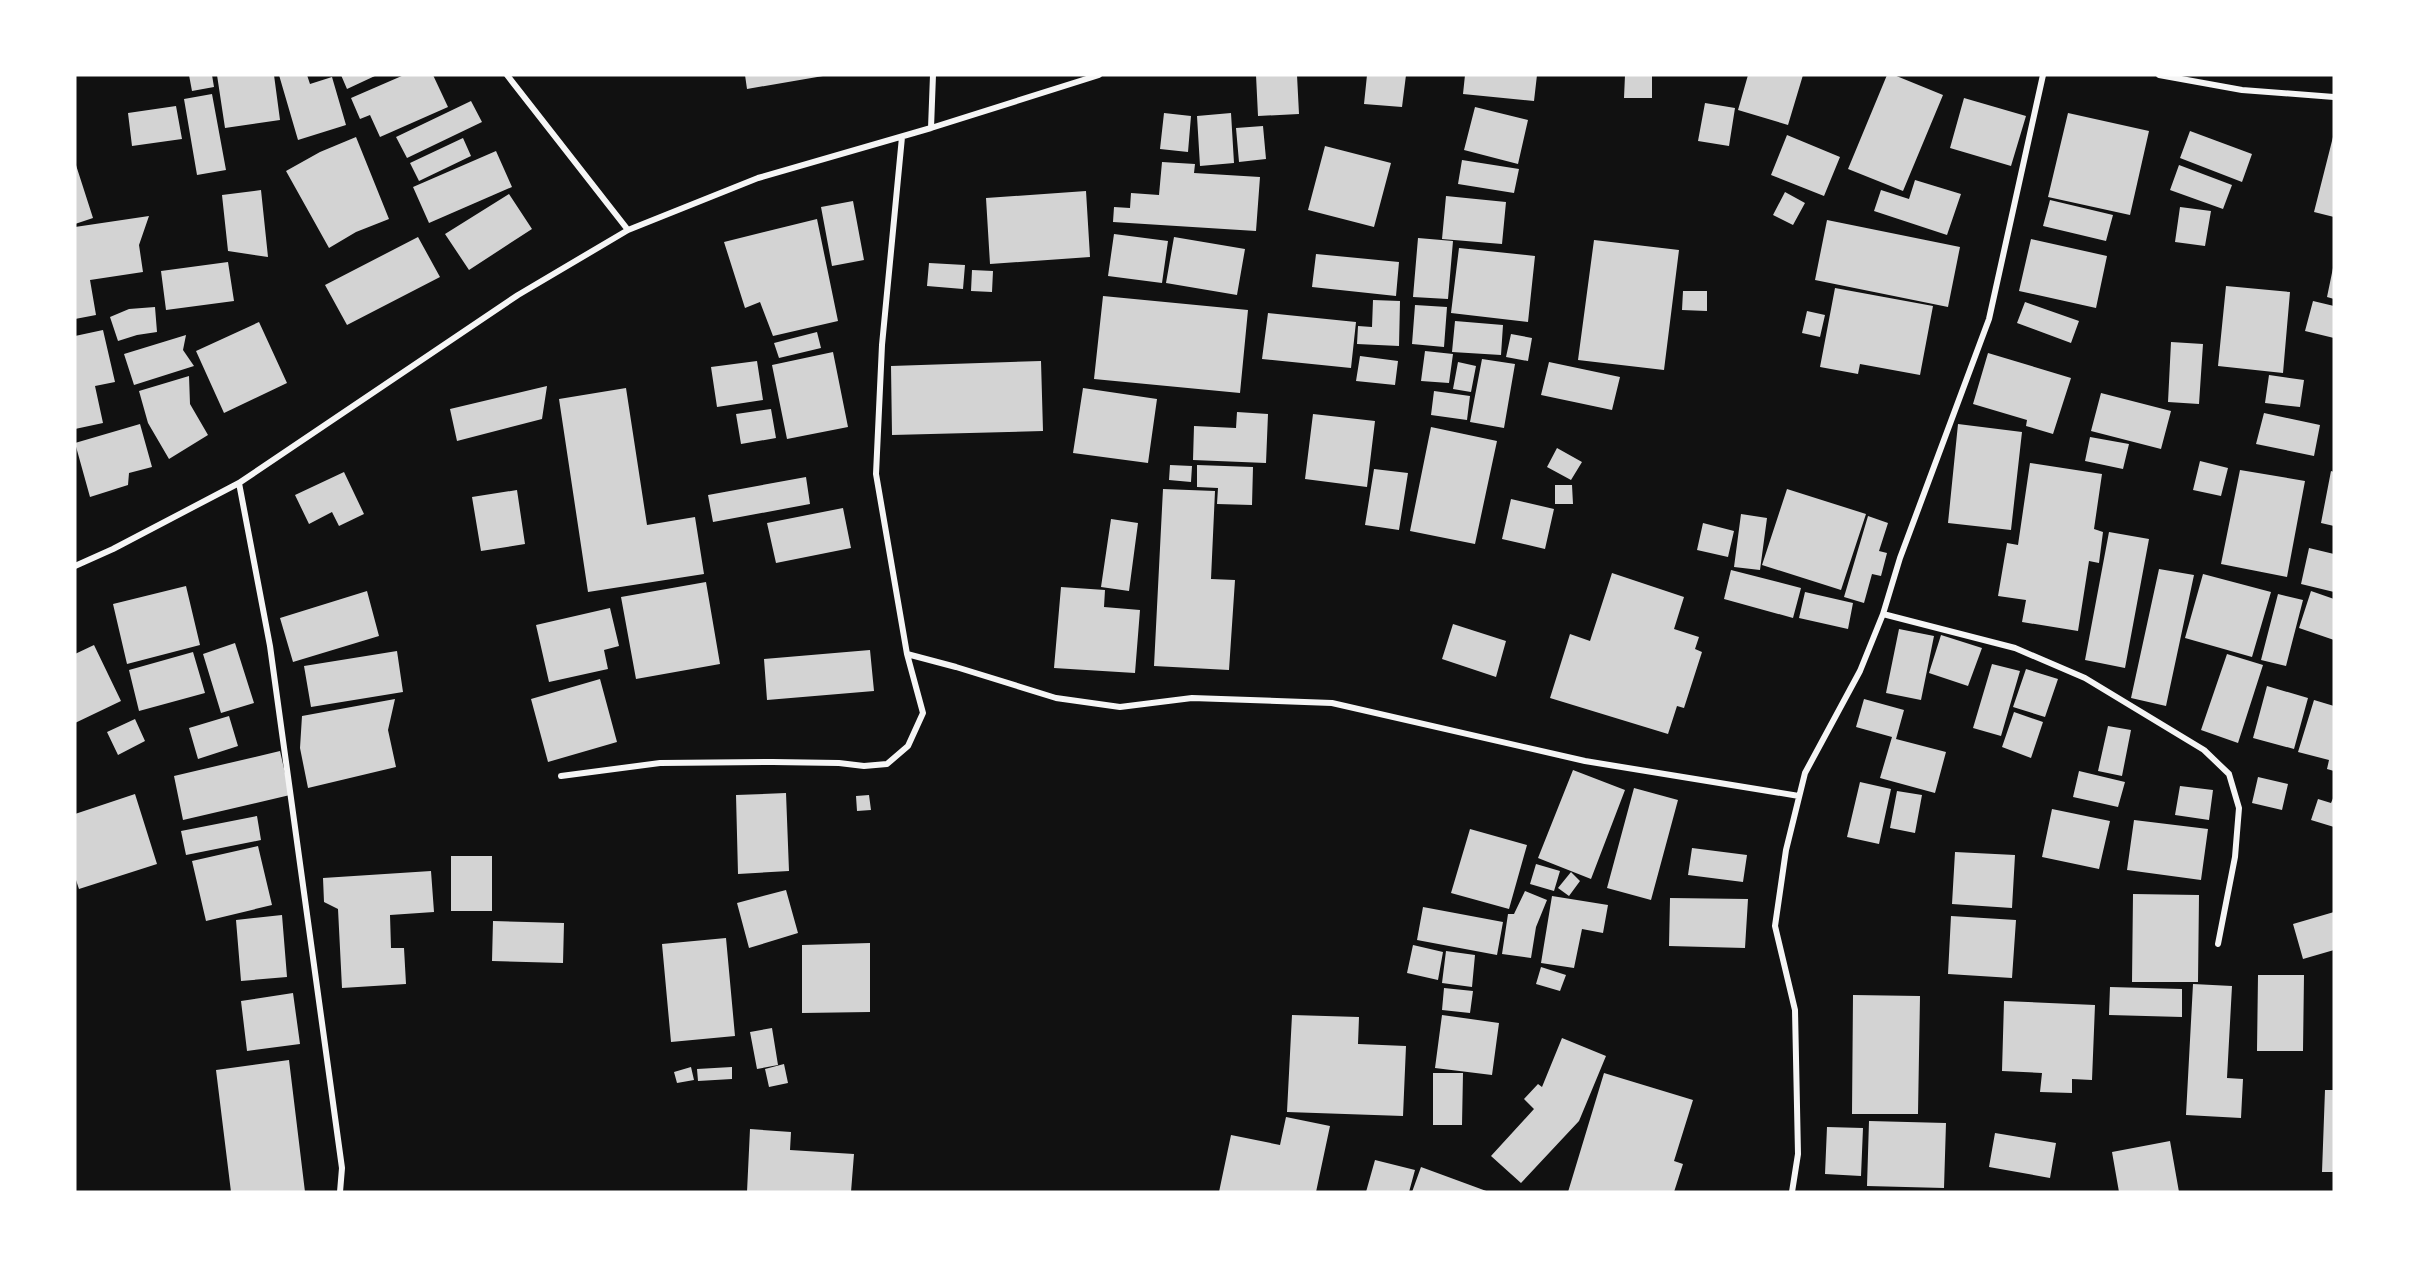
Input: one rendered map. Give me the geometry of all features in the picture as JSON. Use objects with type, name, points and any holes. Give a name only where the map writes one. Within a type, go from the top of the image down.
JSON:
[{"type":"street","points":[[507,75],[628,230]]},
{"type":"street","points":[[931,128],[933,75]]},
{"type":"street","points":[[75,566],[113,549],[239,483],[518,295],[628,230],[758,178],[902,137],[1099,75]]},
{"type":"street","points":[[1792,1192],[1798,1154],[1795,1010],[1775,926],[1786,850],[1804,773],[1860,671],[1883,614],[1900,558],[1989,319],[2043,75]]},
{"type":"street","points":[[2159,75],[2242,90],[2334,97]]},
{"type":"street","points":[[561,776],[660,763],[773,762],[839,763],[864,766],[887,764],[908,746],[923,713],[907,654],[876,474],[882,345],[902,137]]},
{"type":"street","points":[[239,483],[270,646],[342,1168],[340,1192]]},
{"type":"street","points":[[1883,614],[2015,648],[2085,678],[2204,750],[2229,774],[2239,808],[2235,857],[2218,944]]},
{"type":"street","points":[[907,654],[1056,698],[1120,707],[1192,698],[1332,703],[1585,761],[1799,796]]},
{"type":"building","points":[[189,75],[212,75],[214,87],[192,91]]},
{"type":"building","points":[[217,75],[274,75],[280,120],[225,128]]},
{"type":"building","points":[[279,75],[307,75],[310,84],[332,77],[346,125],[298,140]]},
{"type":"building","points":[[341,75],[377,75],[347,89]]},
{"type":"building","points":[[404,75],[433,75],[448,107],[380,137],[370,115],[360,119],[351,98]]},
{"type":"building","points":[[745,75],[823,75],[823,76],[747,89]]},
{"type":"building","points":[[1256,75],[1297,75],[1299,114],[1258,116]]},
{"type":"building","points":[[1367,75],[1406,75],[1402,107],[1364,104]]},
{"type":"building","points":[[1465,75],[1537,75],[1534,101],[1463,94]]},
{"type":"building","points":[[1625,75],[1652,75],[1652,98],[1624,98]]},
{"type":"building","points":[[1748,75],[1803,75],[1788,125],[1738,110]]},
{"type":"building","points":[[1887,75],[1894,75],[1943,95],[1903,191],[1848,169]]},
{"type":"building","points":[[212,94],[226,170],[197,175],[184,99]]},
{"type":"building","points":[[1964,98],[2026,116],[2011,166],[1950,148]]},
{"type":"building","points":[[471,101],[482,122],[407,158],[396,137]]},
{"type":"building","points":[[1705,103],[1735,108],[1729,146],[1698,141]]},
{"type":"building","points":[[176,106],[182,139],[132,146],[128,113]]},
{"type":"building","points":[[1475,107],[1528,120],[1518,164],[1464,150]]},
{"type":"building","points":[[1164,113],[1191,116],[1188,152],[1160,149]]},
{"type":"building","points":[[1231,113],[1234,163],[1200,166],[1197,116]]},
{"type":"building","points":[[2068,113],[2149,131],[2130,215],[2048,197]]},
{"type":"building","points":[[1263,126],[1266,159],[1239,162],[1236,128]]},
{"type":"building","points":[[2190,131],[2252,154],[2242,182],[2180,158]]},
{"type":"building","points":[[1787,135],[1840,157],[1824,196],[1771,175]]},
{"type":"building","points":[[356,137],[389,219],[356,232],[329,248],[286,171],[320,152]]},
{"type":"building","points":[[2334,137],[2334,217],[2314,212]]},
{"type":"building","points":[[463,138],[471,156],[419,181],[410,163]]},
{"type":"building","points":[[1325,146],[1391,163],[1374,227],[1308,210]]},
{"type":"building","points":[[496,151],[512,187],[429,223],[413,187]]},
{"type":"building","points":[[1462,160],[1519,169],[1514,193],[1458,184]]},
{"type":"building","points":[[75,162],[93,218],[75,224]]},
{"type":"building","points":[[1162,162],[1195,164],[1194,173],[1260,177],[1256,231],[1113,222],[1114,207],[1130,208],[1131,193],[1159,195]]},
{"type":"building","points":[[2179,165],[2232,185],[2223,209],[2170,190]]},
{"type":"building","points":[[1915,180],[1961,194],[1947,235],[1874,211],[1881,190],[1909,199]]},
{"type":"building","points":[[261,190],[268,257],[228,251],[222,195]]},
{"type":"building","points":[[1086,191],[1090,257],[990,264],[986,198]]},
{"type":"building","points":[[1785,192],[1805,203],[1793,225],[1773,215]]},
{"type":"building","points":[[509,194],[532,229],[469,270],[445,234]]},
{"type":"building","points":[[1446,196],[1506,202],[1502,244],[1442,239]]},
{"type":"building","points":[[2050,200],[2113,215],[2106,241],[2043,226]]},
{"type":"building","points":[[853,201],[864,260],[832,266],[821,207]]},
{"type":"building","points":[[2180,207],[2211,211],[2205,246],[2175,242]]},
{"type":"building","points":[[149,216],[139,245],[143,272],[90,280],[96,315],[75,319],[75,227]]},
{"type":"building","points":[[817,219],[838,321],[773,336],[760,302],[745,308],[724,242]]},
{"type":"building","points":[[1827,220],[1960,247],[1948,307],[1815,280]]},
{"type":"building","points":[[1114,234],[1168,241],[1162,283],[1108,276]]},
{"type":"building","points":[[418,237],[440,277],[347,325],[325,285]]},
{"type":"building","points":[[1174,237],[1245,249],[1237,295],[1166,283]]},
{"type":"building","points":[[1418,238],[1453,241],[1448,299],[1413,297]]},
{"type":"building","points":[[2031,239],[2107,256],[2096,308],[2019,291]]},
{"type":"building","points":[[1594,240],[1679,250],[1664,370],[1578,360]]},
{"type":"building","points":[[1459,248],[1535,256],[1528,322],[1451,313]]},
{"type":"building","points":[[1316,254],[1399,262],[1396,296],[1312,287]]},
{"type":"building","points":[[228,262],[234,301],[166,310],[161,271]]},
{"type":"building","points":[[929,263],[965,265],[963,289],[927,286]]},
{"type":"building","points":[[2334,268],[2334,299],[2327,297]]},
{"type":"building","points":[[972,270],[993,271],[992,292],[971,291]]},
{"type":"building","points":[[2226,286],[2290,292],[2283,373],[2218,366]]},
{"type":"building","points":[[1835,288],[1933,306],[1920,375],[1860,364],[1858,374],[1820,367]]},
{"type":"building","points":[[1683,291],[1707,291],[1707,311],[1682,310]]},
{"type":"building","points":[[1103,296],[1248,310],[1240,393],[1094,379]]},
{"type":"building","points":[[1373,300],[1400,301],[1399,346],[1357,344],[1358,326],[1372,327]]},
{"type":"building","points":[[2313,301],[2334,306],[2334,338],[2305,331]]},
{"type":"building","points":[[2025,302],[2079,321],[2071,343],[2017,323]]},
{"type":"building","points":[[1415,305],[1447,307],[1444,347],[1412,344]]},
{"type":"building","points":[[155,307],[157,332],[118,341],[110,317],[129,309]]},
{"type":"building","points":[[1807,311],[1825,315],[1820,337],[1802,333]]},
{"type":"building","points":[[1268,313],[1356,322],[1351,368],[1262,359]]},
{"type":"building","points":[[1455,321],[1503,325],[1501,355],[1452,352]]},
{"type":"building","points":[[259,322],[287,383],[224,413],[196,351]]},
{"type":"building","points":[[103,330],[115,382],[95,386],[103,423],[75,429],[75,336]]},
{"type":"building","points":[[817,332],[821,348],[779,358],[774,343]]},
{"type":"building","points":[[1511,334],[1532,338],[1528,361],[1506,357]]},
{"type":"building","points":[[186,335],[183,350],[194,366],[134,385],[124,354]]},
{"type":"building","points":[[2171,342],[2203,344],[2199,404],[2168,402]]},
{"type":"building","points":[[1425,351],[1453,354],[1449,383],[1421,381]]},
{"type":"building","points":[[833,352],[848,427],[787,439],[772,365]]},
{"type":"building","points":[[1988,353],[2071,378],[2053,434],[2026,426],[2027,420],[1973,404]]},
{"type":"building","points":[[1360,356],[1398,361],[1395,385],[1356,381]]},
{"type":"building","points":[[1482,359],[1515,364],[1504,428],[1470,422]]},
{"type":"building","points":[[757,361],[763,400],[717,407],[711,367]]},
{"type":"building","points":[[1041,361],[1043,431],[892,435],[891,366]]},
{"type":"building","points":[[1458,362],[1476,366],[1471,392],[1453,389]]},
{"type":"building","points":[[1549,362],[1620,377],[1612,410],[1541,395]]},
{"type":"building","points":[[2269,375],[2304,380],[2300,407],[2265,403]]},
{"type":"building","points":[[189,376],[190,404],[208,435],[169,459],[148,423],[139,391]]},
{"type":"building","points":[[547,386],[542,419],[457,441],[450,409]]},
{"type":"building","points":[[626,388],[647,525],[695,517],[704,574],[588,592],[559,399]]},
{"type":"building","points":[[1083,388],[1157,399],[1148,463],[1073,453]]},
{"type":"building","points":[[1434,391],[1470,396],[1467,420],[1431,415]]},
{"type":"building","points":[[2101,393],[2171,411],[2161,449],[2091,431]]},
{"type":"building","points":[[771,409],[776,438],[741,444],[736,414]]},
{"type":"building","points":[[1237,412],[1268,414],[1266,463],[1193,460],[1194,426],[1236,428]]},
{"type":"building","points":[[2264,413],[2320,425],[2314,456],[2256,444]]},
{"type":"building","points":[[1313,414],[1375,421],[1367,487],[1305,479]]},
{"type":"building","points":[[140,424],[152,467],[129,473],[128,485],[90,497],[75,443]]},
{"type":"building","points":[[1958,424],[2022,432],[2011,530],[1948,523]]},
{"type":"building","points":[[1431,427],[1497,441],[1475,544],[1410,531]]},
{"type":"building","points":[[2090,437],[2129,444],[2123,469],[2085,461]]},
{"type":"building","points":[[1557,448],[1582,462],[1571,480],[1547,467]]},
{"type":"building","points":[[2200,461],[2228,468],[2221,496],[2193,490]]},
{"type":"building","points":[[2030,463],[2102,474],[2094,529],[2103,532],[2099,563],[2089,561],[2078,631],[2022,622],[2026,600],[1998,596],[2007,543],[2018,545]]},
{"type":"building","points":[[1170,465],[1192,466],[1191,482],[1169,480]]},
{"type":"building","points":[[1197,465],[1253,467],[1252,505],[1217,504],[1218,488],[1197,487]]},
{"type":"building","points":[[1374,469],[1408,473],[1399,530],[1365,525]]},
{"type":"building","points":[[2240,470],[2305,481],[2287,577],[2221,564]]},
{"type":"building","points":[[2331,471],[2334,472],[2334,526],[2321,523]]},
{"type":"building","points":[[344,472],[364,514],[339,526],[332,512],[309,524],[295,495]]},
{"type":"building","points":[[806,477],[810,504],[713,522],[708,495]]},
{"type":"building","points":[[1555,485],[1572,485],[1573,504],[1555,504]]},
{"type":"building","points":[[1163,489],[1215,491],[1211,579],[1235,580],[1229,670],[1154,666]]},
{"type":"building","points":[[1787,489],[1866,514],[1841,590],[1762,565]]},
{"type":"building","points":[[517,490],[525,544],[481,551],[472,497]]},
{"type":"building","points":[[1511,499],[1554,509],[1545,549],[1502,539]]},
{"type":"building","points":[[843,508],[851,548],[776,563],[767,523]]},
{"type":"building","points":[[1741,514],[1767,518],[1760,570],[1734,567]]},
{"type":"building","points":[[1868,516],[1888,523],[1879,551],[1887,553],[1881,576],[1872,574],[1864,603],[1844,597]]},
{"type":"building","points":[[1111,519],[1138,523],[1129,591],[1101,587]]},
{"type":"building","points":[[1703,523],[1734,531],[1728,557],[1697,550]]},
{"type":"building","points":[[2109,532],[2149,539],[2125,668],[2085,660]]},
{"type":"building","points":[[2309,548],[2334,554],[2334,592],[2301,584]]},
{"type":"building","points":[[2159,569],[2194,575],[2166,706],[2131,698]]},
{"type":"building","points":[[1731,570],[1801,588],[1793,618],[1724,599]]},
{"type":"building","points":[[1612,573],[1684,597],[1674,629],[1699,637],[1695,649],[1702,652],[1684,708],[1677,706],[1668,734],[1550,698],[1570,634],[1590,641]]},
{"type":"building","points":[[2203,574],[2271,592],[2252,657],[2185,638]]},
{"type":"building","points":[[706,582],[720,664],[636,679],[621,597]]},
{"type":"building","points":[[186,586],[200,645],[127,664],[113,604]]},
{"type":"building","points":[[1061,587],[1105,590],[1104,607],[1140,610],[1135,673],[1054,668]]},
{"type":"building","points":[[367,591],[379,636],[293,662],[280,618]]},
{"type":"building","points":[[2311,591],[2334,599],[2334,640],[2299,628]]},
{"type":"building","points":[[1805,592],[1853,603],[1848,629],[1799,618]]},
{"type":"building","points":[[2278,594],[2303,600],[2286,666],[2261,660]]},
{"type":"building","points":[[610,608],[619,646],[604,650],[608,669],[549,682],[536,625]]},
{"type":"building","points":[[1453,624],[1506,641],[1496,677],[1442,659]]},
{"type":"building","points":[[1899,629],[1934,636],[1921,700],[1886,693]]},
{"type":"building","points":[[1941,635],[1982,648],[1968,686],[1929,673]]},
{"type":"building","points":[[235,643],[254,703],[221,713],[203,654]]},
{"type":"building","points":[[94,645],[121,701],[75,723],[75,654]]},
{"type":"building","points":[[870,650],[874,691],[767,700],[764,659]]},
{"type":"building","points":[[397,651],[403,692],[311,707],[304,666]]},
{"type":"building","points":[[193,652],[205,693],[139,711],[129,670]]},
{"type":"building","points":[[2227,654],[2263,665],[2238,743],[2201,730]]},
{"type":"building","points":[[1992,664],[2020,671],[2001,736],[1973,728]]},
{"type":"building","points":[[2026,669],[2058,679],[2045,717],[2013,707]]},
{"type":"building","points":[[600,679],[617,742],[548,762],[531,699]]},
{"type":"building","points":[[2267,686],[2308,698],[2294,749],[2253,738]]},
{"type":"building","points":[[395,699],[388,730],[396,767],[308,788],[300,748],[302,716]]},
{"type":"building","points":[[1864,699],[1904,710],[1896,739],[1946,752],[1935,793],[1880,778],[1892,737],[1856,727]]},
{"type":"building","points":[[2314,700],[2334,706],[2334,771],[2327,769],[2329,760],[2298,752]]},
{"type":"building","points":[[2014,712],[2043,722],[2031,758],[2002,747]]},
{"type":"building","points":[[229,716],[238,746],[198,759],[189,728]]},
{"type":"building","points":[[135,719],[145,741],[118,755],[107,732]]},
{"type":"building","points":[[2108,726],[2131,730],[2122,776],[2098,771]]},
{"type":"building","points":[[280,751],[290,795],[183,820],[174,776]]},
{"type":"building","points":[[1573,770],[1625,790],[1591,879],[1538,858]]},
{"type":"building","points":[[2079,771],[2125,782],[2118,807],[2073,797]]},
{"type":"building","points":[[2258,777],[2288,784],[2282,810],[2252,803]]},
{"type":"building","points":[[1860,782],[1891,789],[1879,844],[1847,837]]},
{"type":"building","points":[[2180,786],[2213,790],[2209,820],[2175,815]]},
{"type":"building","points":[[1634,788],[1678,800],[1651,900],[1607,888]]},
{"type":"building","points":[[1897,791],[1922,795],[1915,833],[1890,828]]},
{"type":"building","points":[[786,793],[789,871],[738,874],[736,795]]},
{"type":"building","points":[[135,794],[157,864],[79,889],[75,877],[75,814]]},
{"type":"building","points":[[869,795],[871,810],[857,811],[856,796]]},
{"type":"building","points":[[2334,796],[2334,827],[2311,820],[2318,799],[2331,803]]},
{"type":"building","points":[[2052,809],[2110,821],[2099,869],[2042,857]]},
{"type":"building","points":[[257,816],[261,840],[186,855],[181,831]]},
{"type":"building","points":[[2134,820],[2208,829],[2201,880],[2127,870]]},
{"type":"building","points":[[1470,829],[1527,845],[1509,909],[1451,893]]},
{"type":"building","points":[[258,846],[272,905],[206,921],[192,861]]},
{"type":"building","points":[[1692,848],[1747,855],[1743,882],[1688,875]]},
{"type":"building","points":[[1955,852],[2015,855],[2012,908],[1952,904]]},
{"type":"building","points":[[451,856],[492,856],[492,911],[451,911]]},
{"type":"building","points":[[1536,864],[1560,871],[1554,891],[1530,884]]},
{"type":"building","points":[[431,871],[434,912],[390,915],[391,948],[404,948],[406,984],[342,988],[338,909],[324,902],[323,878]]},
{"type":"building","points":[[1571,872],[1580,881],[1569,896],[1558,888]]},
{"type":"building","points":[[786,890],[798,933],[749,948],[737,903]]},
{"type":"building","points":[[1525,891],[1547,900],[1536,927],[1531,958],[1502,954],[1508,914],[1514,914]]},
{"type":"building","points":[[2133,894],[2199,895],[2198,982],[2132,982]]},
{"type":"building","points":[[1552,896],[1608,905],[1603,933],[1582,929],[1574,968],[1541,963]]},
{"type":"building","points":[[1670,898],[1748,899],[1745,948],[1669,946]]},
{"type":"building","points":[[1423,907],[1503,922],[1497,955],[1417,940]]},
{"type":"building","points":[[2334,912],[2334,950],[2303,959],[2293,924]]},
{"type":"building","points":[[282,915],[287,977],[241,981],[236,920]]},
{"type":"building","points":[[1951,916],[2016,920],[2012,978],[1948,974]]},
{"type":"building","points":[[493,921],[564,923],[563,963],[492,961]]},
{"type":"building","points":[[726,938],[735,1036],[671,1042],[662,944]]},
{"type":"building","points":[[870,943],[870,1012],[802,1013],[802,945]]},
{"type":"building","points":[[1413,945],[1443,952],[1438,980],[1407,973]]},
{"type":"building","points":[[1446,951],[1475,955],[1472,987],[1442,983]]},
{"type":"building","points":[[1541,967],[1566,975],[1560,991],[1536,984]]},
{"type":"building","points":[[2258,975],[2304,975],[2303,1051],[2257,1051]]},
{"type":"building","points":[[2193,984],[2232,986],[2227,1078],[2243,1079],[2241,1118],[2186,1115]]},
{"type":"building","points":[[2110,987],[2182,989],[2182,1017],[2109,1015]]},
{"type":"building","points":[[1444,988],[1473,991],[1470,1013],[1442,1010]]},
{"type":"building","points":[[293,993],[300,1044],[247,1051],[241,1001]]},
{"type":"building","points":[[1853,995],[1920,996],[1918,1114],[1852,1114]]},
{"type":"building","points":[[2004,1001],[2095,1005],[2092,1080],[2072,1079],[2072,1093],[2040,1092],[2042,1073],[2002,1071]]},
{"type":"building","points":[[1292,1015],[1359,1017],[1358,1044],[1406,1046],[1403,1116],[1287,1112]]},
{"type":"building","points":[[1442,1015],[1499,1023],[1492,1075],[1435,1068]]},
{"type":"building","points":[[772,1028],[778,1065],[757,1069],[750,1032]]},
{"type":"building","points":[[1562,1038],[1606,1056],[1579,1121],[1521,1183],[1491,1156],[1534,1109],[1524,1099],[1538,1084],[1542,1087]]},
{"type":"building","points":[[289,1060],[305,1192],[231,1192],[216,1070]]},
{"type":"building","points":[[784,1064],[788,1083],[769,1087],[765,1069]]},
{"type":"building","points":[[691,1067],[694,1080],[677,1083],[674,1072]]},
{"type":"building","points":[[732,1067],[732,1079],[698,1081],[697,1069]]},
{"type":"building","points":[[1433,1073],[1463,1073],[1462,1125],[1433,1125]]},
{"type":"building","points":[[1604,1073],[1693,1100],[1674,1161],[1683,1164],[1674,1192],[1568,1192]]},
{"type":"building","points":[[2325,1090],[2334,1090],[2334,1172],[2322,1172]]},
{"type":"building","points":[[1286,1117],[1330,1126],[1316,1192],[1219,1192],[1231,1135],[1280,1145]]},
{"type":"building","points":[[1869,1121],[1946,1123],[1944,1188],[1867,1186]]},
{"type":"building","points":[[1827,1127],[1863,1128],[1861,1176],[1825,1174]]},
{"type":"building","points":[[750,1129],[791,1132],[790,1150],[854,1154],[851,1192],[747,1192]]},
{"type":"building","points":[[1995,1133],[2056,1143],[2050,1178],[1989,1167]]},
{"type":"building","points":[[2170,1141],[2179,1192],[2119,1192],[2112,1152]]},
{"type":"building","points":[[1375,1160],[1415,1170],[1409,1192],[1366,1192]]},
{"type":"building","points":[[1421,1167],[1489,1192],[1412,1192]]}]
